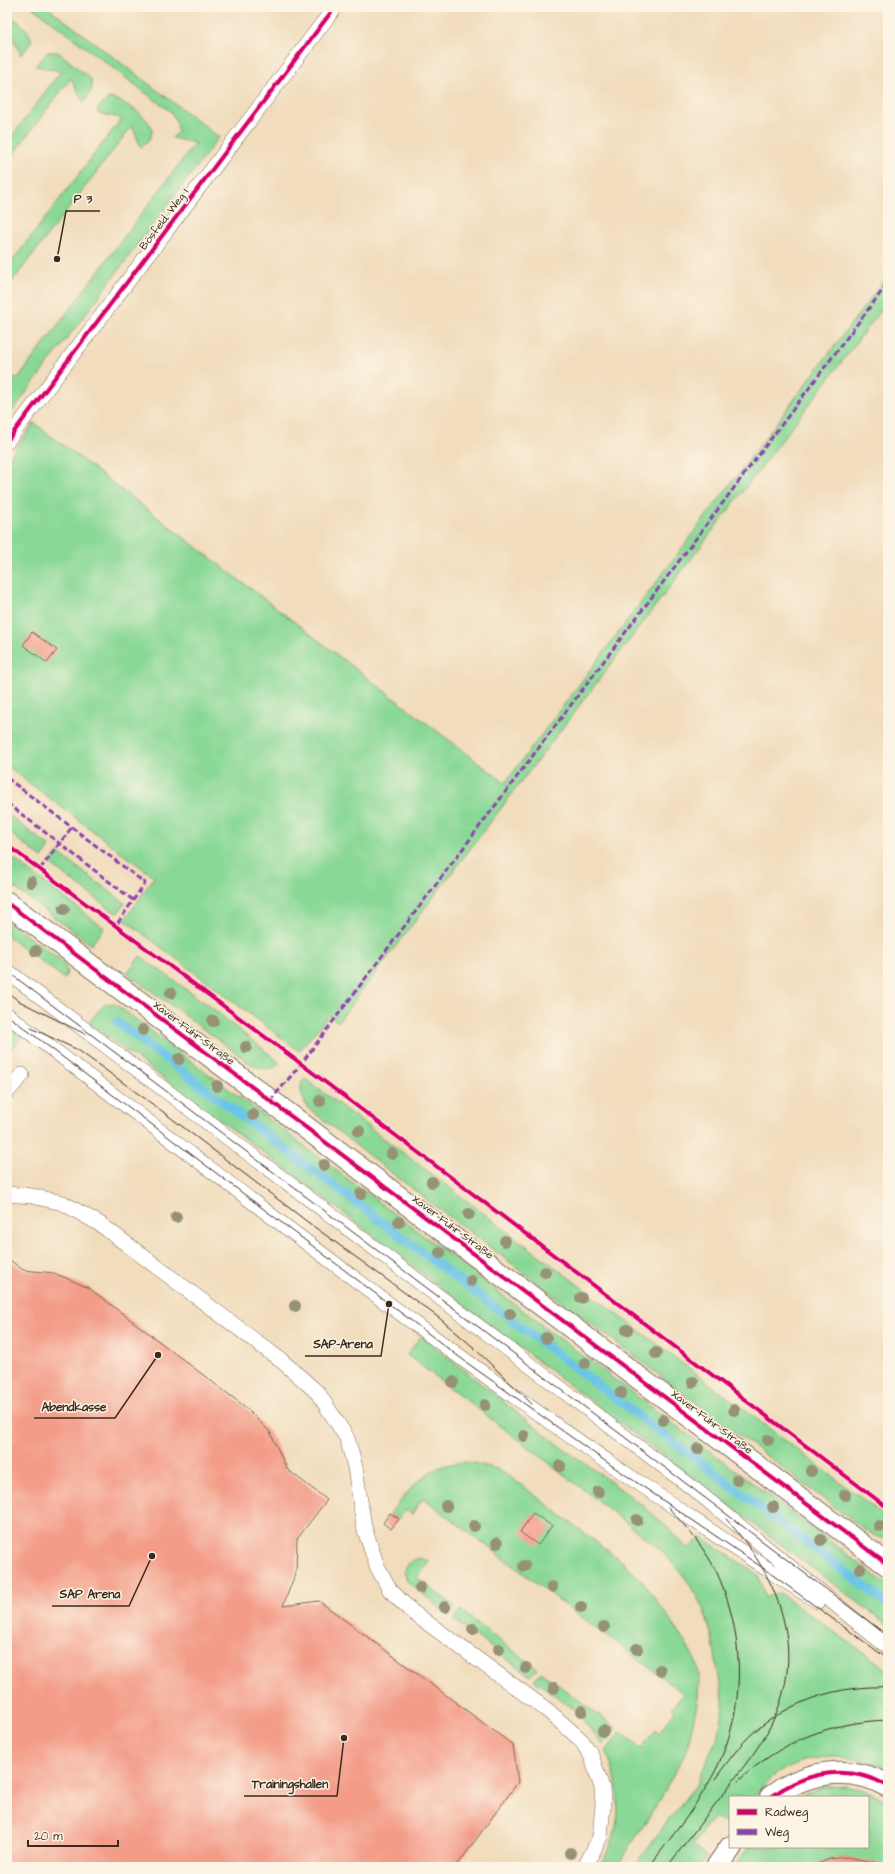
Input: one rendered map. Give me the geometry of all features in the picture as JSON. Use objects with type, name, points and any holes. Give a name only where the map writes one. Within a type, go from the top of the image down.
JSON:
[{"type":"street","name":"Xaver-Fuhr-Straße","points":[[7,903],[888,1565]]},
{"type":"street","points":[[773,1796],[784,1787],[802,1778],[842,1772],[863,1774],[888,1786]]},
{"type":"street","points":[[717,1867],[730,1848]]},
{"type":"lane","name":"Bösfeld, Weg I","points":[[7,441],[335,7]]},
{"type":"lane","points":[[7,971],[694,1489],[888,1647]]},
{"type":"lane","points":[[7,1015],[470,1365],[605,1461],[763,1568],[863,1628]]},
{"type":"lane","points":[[7,1092],[22,1075]]},
{"type":"lane","points":[[7,1194],[32,1196],[63,1203],[100,1224],[282,1361],[318,1393],[347,1438],[355,1467],[364,1527],[377,1566],[390,1590],[411,1611],[562,1721],[581,1740],[591,1755],[602,1788],[603,1805],[600,1837],[584,1867]]},
{"type":"green space","points":[[32,7],[47,7],[219,137],[7,418],[7,376],[18,378],[195,143],[172,138],[178,132],[177,123],[171,112]]},
{"type":"green space","points":[[7,14],[23,26],[31,37],[32,42],[21,55],[11,34],[7,38]]},
{"type":"green space","points":[[48,52],[58,52],[91,79],[92,89],[84,103],[71,78],[7,162],[7,143],[61,71],[35,66]]},
{"type":"green space","points":[[109,98],[121,101],[128,105],[148,121],[152,132],[151,137],[141,147],[132,126],[7,288],[7,268],[122,118],[97,113],[99,107]]},
{"type":"green space","points":[[888,275],[888,301],[338,1022],[329,1015],[299,1051],[125,920],[154,877],[7,766],[7,461],[34,423],[505,783]]},
{"type":"green space","points":[[7,814],[50,847],[42,858],[7,831]]},
{"type":"green space","points":[[58,853],[125,903],[117,914],[50,864]]},
{"type":"green space","points":[[7,854],[104,928],[91,945],[7,882]]},
{"type":"green space","points":[[7,921],[63,962],[67,972],[65,979],[7,936]]},
{"type":"green space","points":[[140,956],[212,1008],[280,1063],[274,1068],[270,1069],[251,1064],[127,973]]},
{"type":"green space","points":[[114,1003],[888,1585],[888,1625],[299,1179],[89,1023],[104,1004]]},
{"type":"green space","points":[[7,1025],[22,1036],[8,1053],[7,1052]]},
{"type":"green space","points":[[305,1079],[888,1518],[888,1540],[876,1536],[862,1528],[385,1168],[307,1107],[301,1088],[302,1082]]},
{"type":"green space","points":[[421,1336],[555,1442],[642,1505],[674,1533],[688,1549],[701,1537],[757,1574],[766,1597],[780,1593],[888,1670],[888,1769],[860,1760],[844,1758],[829,1757],[799,1763],[785,1769],[773,1777],[755,1796],[729,1796],[729,1825],[714,1817],[693,1845],[707,1857],[699,1867],[633,1867],[697,1783],[717,1738],[724,1707],[712,1636],[703,1608],[687,1580],[660,1549],[407,1355]]},
{"type":"green space","points":[[470,1462],[497,1469],[512,1478],[624,1563],[644,1583],[678,1631],[695,1660],[699,1675],[698,1700],[687,1749],[661,1798],[617,1867],[599,1867],[613,1839],[618,1810],[618,1795],[612,1765],[606,1751],[620,1732],[642,1748],[655,1730],[659,1733],[675,1711],[672,1708],[683,1693],[423,1498],[412,1514],[406,1510],[399,1519],[390,1513],[415,1484],[433,1471],[443,1466],[455,1463]]},
{"type":"green space","points":[[419,1558],[429,1561],[417,1578],[456,1607],[449,1616],[407,1581],[404,1571],[410,1562]]},
{"type":"green space","points":[[460,1610],[537,1669],[530,1676],[454,1620]]},
{"type":"green space","points":[[541,1672],[616,1728],[603,1745],[574,1709],[534,1680]]},
{"type":"green space","points":[[846,1786],[873,1793],[888,1802],[888,1867],[847,1857],[830,1859],[809,1867],[733,1867],[748,1848],[869,1848],[869,1796],[799,1796],[824,1787]]},
{"type":"building","points":[[32,632],[57,650],[47,663],[23,645]]},
{"type":"building","points":[[7,1258],[23,1270],[54,1273],[89,1288],[244,1406],[270,1432],[287,1469],[327,1500],[297,1539],[296,1572],[283,1606],[319,1601],[513,1745],[518,1782],[456,1867],[7,1867]]},
{"type":"building","points":[[390,1513],[399,1519],[391,1529],[383,1523]]},
{"type":"building","points":[[533,1513],[552,1526],[538,1545],[520,1532]]},
{"type":"building","points":[[847,1857],[873,1862],[884,1867],[809,1867],[830,1859]]},
{"type":"waterway","points":[[117,1022],[888,1604]]},
{"type":"tram line","points":[[7,971],[888,1636]]},
{"type":"tram line","points":[[7,992],[19,1001],[85,1034]]},
{"type":"tram line","points":[[7,1015],[470,1365],[605,1461],[763,1568],[888,1659]]},
{"type":"tram line","points":[[31,1028],[78,1050],[162,1111],[309,1223],[438,1317],[472,1346],[532,1404]]},
{"type":"tram line","points":[[668,1507],[689,1531],[713,1565],[718,1575],[733,1619],[737,1642],[738,1689],[730,1734],[715,1771],[689,1814]]},
{"type":"tram line","points":[[667,1867],[761,1743],[775,1716],[784,1689],[788,1662],[786,1636],[781,1610],[759,1562],[726,1519]]},
{"type":"tram line","points":[[715,1779],[733,1754],[754,1732],[784,1711],[800,1703],[834,1692],[870,1687],[888,1687]]},
{"type":"tram line","points":[[738,1781],[772,1755],[807,1736],[846,1725],[888,1720]]},
{"type":"tram line","points":[[649,1867],[692,1810]]},
{"type":"marked path","points":[[270,1101],[301,1064],[888,283]]},
{"type":"marked path","points":[[7,778],[145,883],[115,927]]},
{"type":"marked path","points":[[7,803],[133,900]]},
{"type":"marked path","points":[[40,869],[72,827]]},
{"type":"cycle path","points":[[7,441],[335,7]]},
{"type":"cycle path","points":[[7,845],[292,1057],[888,1508]]},
{"type":"cycle path","points":[[7,903],[888,1565]]},
{"type":"cycle path","points":[[772,1796],[784,1788],[799,1781],[813,1776],[828,1774],[843,1773],[858,1775],[873,1779],[888,1786]]},
{"type":"place","name":"P 3","points":[[57,259]]},
{"type":"place","name":"SAP-Arena","points":[[389,1304]]},
{"type":"place","name":"Abendkasse","points":[[158,1355]]},
{"type":"place","name":"SAP Arena","points":[[152,1556]]},
{"type":"place","name":"Trainingshallen","points":[[344,1738]]}]
